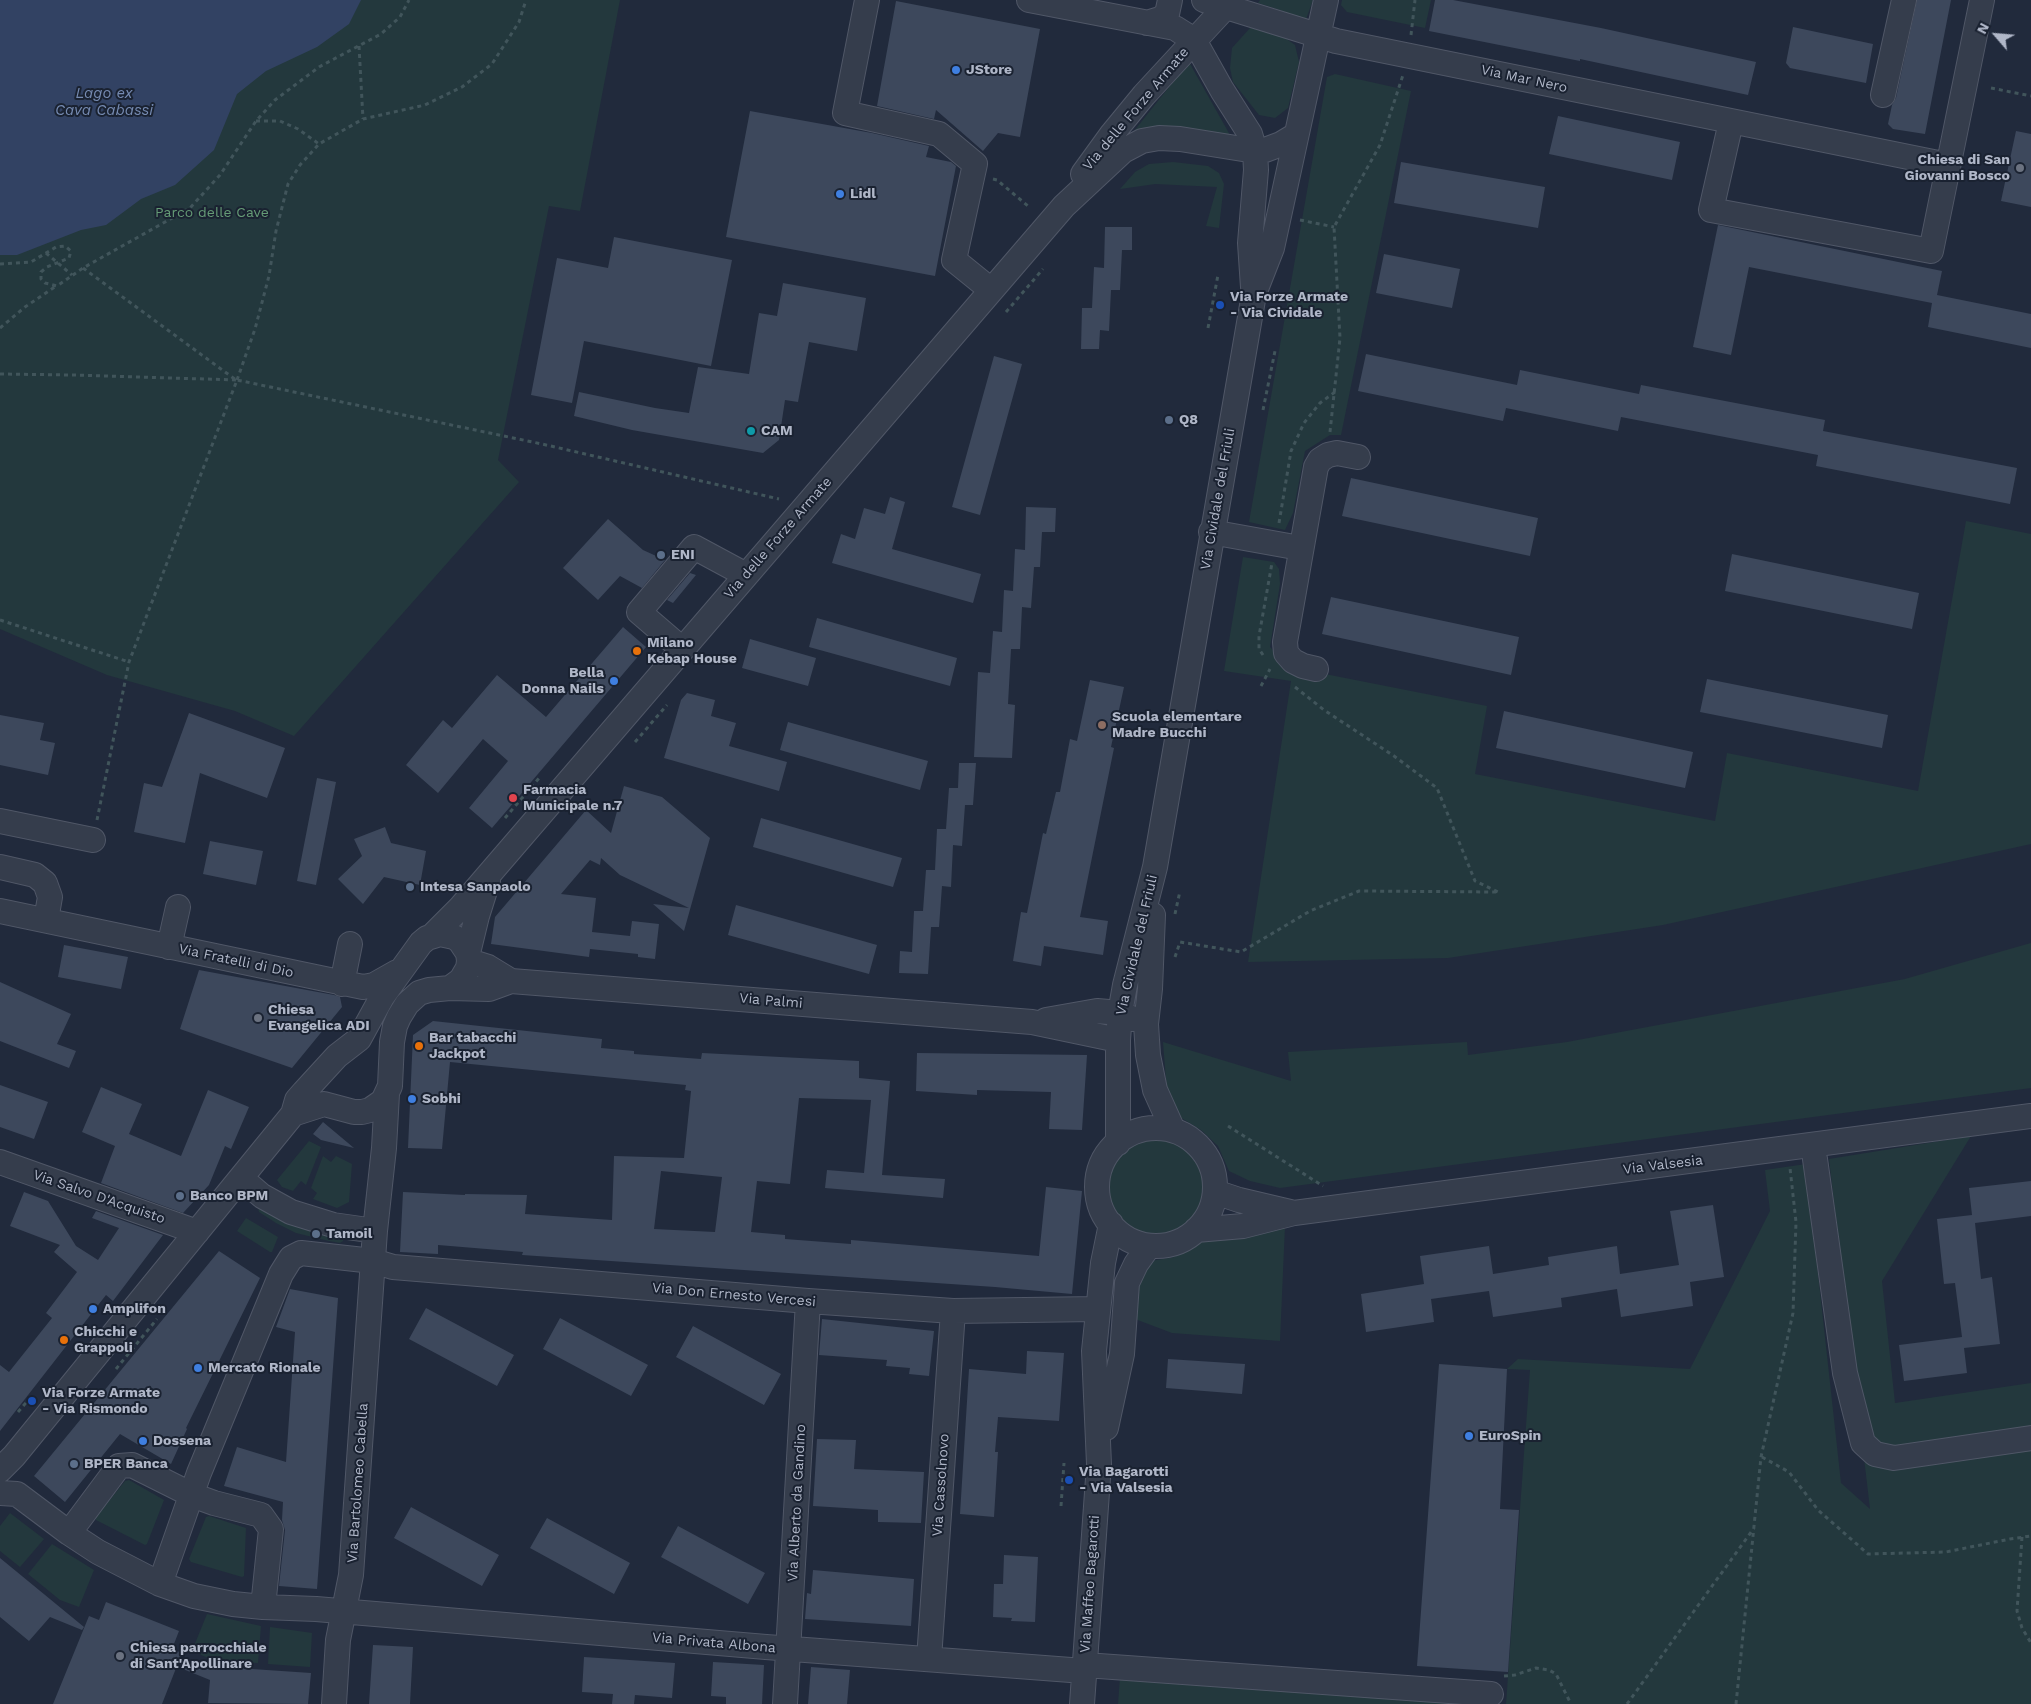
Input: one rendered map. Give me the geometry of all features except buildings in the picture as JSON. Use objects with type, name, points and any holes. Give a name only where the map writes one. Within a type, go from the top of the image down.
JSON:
[{"type":"street","points":[[867,0],[845,113],[939,134],[975,164],[954,260],[991,290]]},
{"type":"street","points":[[1029,0],[1175,28],[1194,40]]},
{"type":"street","points":[[1147,23],[1160,19],[1167,14],[1170,0]]},
{"type":"street","points":[[1296,135],[1326,0]]},
{"type":"street","points":[[1883,95],[1904,0]]},
{"type":"street","points":[[1731,122],[1711,210],[1931,251],[1982,0]]},
{"type":"street","name":"Via delle Forze Armate","points":[[1064,206],[1081,176],[1112,134],[1194,40],[1221,2],[1317,36]]},
{"type":"street","name":"Via Mar Nero","points":[[1317,36],[1948,165]]},
{"type":"street","name":"Via delle Forze Armate","points":[[1194,40],[1222,90],[1250,134],[1255,151]]},
{"type":"street","name":"Via delle Forze Armate","points":[[0,1470],[293,1114],[297,1100],[359,1038],[382,997],[425,942],[492,870],[1064,206],[1123,151],[1142,141],[1159,138],[1180,139],[1255,151],[1265,150],[1281,144],[1296,135]]},
{"type":"street","name":"Via Cividale del Friuli","points":[[1118,1143],[1118,1040],[1120,1013],[1125,985],[1155,866],[1254,294],[1272,248],[1296,135]]},
{"type":"street","points":[[1254,294],[1250,243],[1256,170],[1255,151]]},
{"type":"street","points":[[1316,668],[1303,666],[1293,660],[1286,653],[1285,642],[1300,548],[1316,467],[1320,460],[1328,455],[1337,454],[1358,457]]},
{"type":"street","points":[[1212,532],[1300,548]]},
{"type":"street","points":[[682,649],[639,612],[694,547],[746,575]]},
{"type":"street","points":[[0,821],[93,840]]},
{"type":"street","points":[[0,866],[35,875],[44,883],[50,897],[46,920]]},
{"type":"street","name":"Via Cividale del Friuli","points":[[1155,866],[1150,988],[1146,1024],[1148,1056],[1155,1090],[1173,1130]]},
{"type":"street","name":"Via delle Forze Armate","points":[[373,1261],[395,1026],[407,1004],[420,994],[429,990],[444,988],[461,980],[465,975],[477,916],[492,870]]},
{"type":"street","name":"Via Fratelli di Dio","points":[[178,907],[169,947],[353,985]]},
{"type":"street","points":[[0,911],[169,947]]},
{"type":"street","points":[[444,988],[425,984],[417,974],[414,961],[425,942],[440,934],[454,937],[465,947],[468,957]]},
{"type":"street","points":[[350,944],[353,985],[368,996],[369,1020]]},
{"type":"street","name":"Via Palmi","points":[[468,957],[511,981]]},
{"type":"street","points":[[353,985],[374,986],[403,969]]},
{"type":"street","name":"Via Palmi","points":[[444,988],[490,989],[511,981],[1032,1022],[1118,1040]]},
{"type":"street","name":"Via Palmi","points":[[1032,1022],[1097,1012],[1120,1013],[1146,1024]]},
{"type":"street","points":[[293,1114],[324,1104],[350,1111],[370,1110],[383,1100],[389,1086],[385,1063],[374,1052],[359,1048],[338,1057],[326,1078],[329,1094],[339,1106],[350,1111],[384,1148]]},
{"type":"street","name":"Via Valsesia","points":[[1196,1230],[1243,1226],[1294,1213],[2031,1116]]},
{"type":"street","points":[[1148,1129],[1173,1130],[1192,1140],[1203,1151],[1213,1170],[1215,1192],[1209,1213],[1196,1230],[1184,1239],[1171,1244],[1149,1246],[1128,1239],[1110,1224],[1100,1206],[1098,1177],[1106,1156],[1118,1143],[1134,1133],[1148,1129]]},
{"type":"street","points":[[1815,1159],[1845,1373],[1863,1442],[1875,1454],[1894,1458],[2031,1438]]},
{"type":"street","name":"Via Salvo D'Acquisto","points":[[0,1162],[197,1232]]},
{"type":"street","points":[[241,1178],[262,1196],[291,1212],[333,1225],[375,1231]]},
{"type":"street","name":"Via Valsesia","points":[[1215,1192],[1239,1200],[1294,1213]]},
{"type":"street","name":"Via Maffeo Bagarotti","points":[[1082,1704],[1099,1464],[1094,1351],[1097,1309],[1110,1224]]},
{"type":"street","name":"Via Maffeo Bagarotti","points":[[1099,1464],[1122,1354],[1127,1282],[1136,1264],[1149,1246]]},
{"type":"street","name":"Via Don Ernesto Vercesi","points":[[160,1584],[199,1473],[288,1262],[294,1255],[304,1252],[373,1261],[393,1267],[808,1301],[953,1311],[1097,1309]]},
{"type":"street","name":"Via Bartolomeo Cabella","points":[[334,1704],[338,1640],[351,1575],[373,1261]]},
{"type":"street","name":"Via Alberto da Gandino","points":[[785,1704],[808,1301]]},
{"type":"street","name":"Via Cassolnovo","points":[[929,1659],[953,1311]]},
{"type":"street","points":[[69,1533],[119,1466],[132,1465],[192,1495],[214,1503],[261,1515],[271,1528],[262,1607]]},
{"type":"street","name":"Via Privata Albona","points":[[0,1493],[17,1494],[69,1533],[106,1557],[160,1584],[194,1596],[262,1607],[316,1609],[929,1659],[1084,1668],[1497,1685]]},
{"type":"path","points":[[0,328],[25,307],[83,268],[190,208],[220,175],[256,121],[275,100],[319,67],[381,34],[400,17],[409,0]]},
{"type":"path","points":[[93,840],[129,662],[255,329],[269,276],[276,231],[288,184],[300,165],[319,144],[363,118],[425,105],[462,87],[492,64],[519,22],[526,0]]},
{"type":"path","points":[[1328,455],[1340,338],[1334,228],[1380,145],[1402,81],[1408,55],[1415,0]]},
{"type":"path","points":[[359,46],[363,118]]},
{"type":"path","points":[[1991,88],[2031,96]]},
{"type":"path","points":[[256,121],[280,121],[298,129],[319,144]]},
{"type":"path","points":[[972,176],[997,180],[1028,206]]},
{"type":"path","points":[[1296,219],[1334,228]]},
{"type":"path","points":[[0,264],[31,262],[56,247],[64,246],[71,251],[69,258],[57,262],[41,272],[41,278],[45,283],[57,286]]},
{"type":"path","points":[[46,253],[72,276]]},
{"type":"path","points":[[83,268],[237,380]]},
{"type":"path","points":[[1006,312],[1043,269]]},
{"type":"path","points":[[1208,328],[1218,275]]},
{"type":"path","points":[[1263,410],[1275,351]]},
{"type":"path","points":[[0,374],[237,380]]},
{"type":"path","name":"Via delle Forze Armate","points":[[237,380],[542,444],[779,499]]},
{"type":"path","points":[[1267,661],[1259,649],[1259,636],[1275,544]]},
{"type":"path","points":[[0,620],[129,662]]},
{"type":"path","points":[[1271,666],[1278,672]]},
{"type":"path","points":[[1172,964],[1180,942],[1241,952],[1310,911],[1359,891],[1498,892],[1475,881],[1436,788],[1394,756],[1324,710],[1290,682]]},
{"type":"path","points":[[635,742],[667,705]]},
{"type":"path","points":[[505,818],[540,777]]},
{"type":"path","points":[[1228,1126],[1324,1187]]},
{"type":"path","points":[[1736,1704],[1761,1457],[1793,1313],[1796,1222],[1790,1162]]},
{"type":"path","points":[[116,1369],[157,1319]]},
{"type":"path","points":[[1761,1457],[1788,1472],[1818,1510],[1868,1554],[1946,1552],[2031,1536]]},
{"type":"path","points":[[1061,1506],[1064,1463]]},
{"type":"path","points":[[1627,1704],[1754,1528]]},
{"type":"path","points":[[2022,1537],[2017,1612],[2022,1628],[2031,1643]]},
{"type":"path","points":[[1497,1685],[1516,1675],[1536,1668],[1549,1670],[1556,1674],[1571,1704]]},
{"type":"green space","name":"Parco delle Cave","points":[[0,0],[620,0],[580,211],[549,206],[498,460],[519,482],[294,736],[235,711],[107,675],[0,629]]},
{"type":"green space","points":[[1260,0],[1313,0],[1305,22],[1280,10],[1258,3]]},
{"type":"green space","points":[[1342,0],[1431,0],[1425,28],[1347,12],[1341,5]]},
{"type":"green space","points":[[1263,27],[1284,37],[1295,45],[1299,62],[1288,108],[1275,118],[1259,115],[1233,82],[1230,68],[1232,48],[1250,28]]},
{"type":"green space","points":[[1189,62],[1230,135],[1182,129],[1134,131]]},
{"type":"green space","points":[[1335,74],[1411,91],[1341,435],[1330,435],[1305,451],[1293,513],[1285,530],[1249,522],[1327,77]]},
{"type":"green space","points":[[1173,162],[1208,166],[1219,173],[1224,184],[1219,228],[1206,226],[1217,187],[1155,184],[1120,189],[1135,172],[1149,164]]},
{"type":"green space","points":[[1966,521],[2031,534],[2031,844],[1663,925],[1448,958],[1248,962],[1291,681],[1224,671],[1243,557],[1274,562],[1279,569],[1280,584],[1270,647],[1284,662],[1325,674],[1487,706],[1475,774],[1715,821],[1727,753],[1918,791]]},
{"type":"green space","points":[[2031,943],[2031,1088],[1280,1188],[1250,1181],[1229,1171],[1218,1146],[1201,1130],[1178,1116],[1167,1093],[1163,1042],[1291,1081],[1288,1052],[1467,1042],[1468,1055],[1567,1042],[1905,979]]},
{"type":"green space","points":[[1971,1136],[1882,1281],[1895,1403],[2031,1383],[2031,1704],[1506,1704],[1530,1370],[1507,1369],[1518,1359],[1690,1369],[1770,1211],[1765,1170],[1806,1164],[1841,1483],[1870,1509],[1829,1159]]},
{"type":"green space","points":[[1157,1137],[1176,1141],[1192,1152],[1203,1168],[1207,1187],[1203,1206],[1192,1222],[1176,1233],[1157,1237],[1138,1233],[1122,1222],[1111,1206],[1107,1187],[1111,1168],[1122,1152],[1138,1141]]},
{"type":"green space","points":[[309,1141],[321,1147],[306,1185],[301,1181],[293,1191],[282,1187],[277,1180]]},
{"type":"green space","points":[[323,1156],[331,1162],[336,1156],[352,1164],[349,1202],[337,1208],[313,1199],[317,1193],[311,1188]]},
{"type":"green space","points":[[261,1203],[344,1235],[343,1241],[340,1243],[296,1233],[259,1212],[258,1208]]},
{"type":"green space","points":[[246,1218],[278,1237],[272,1252],[237,1231]]},
{"type":"green space","points":[[1285,1226],[1280,1341],[1172,1333],[1135,1319],[1138,1278],[1151,1261],[1174,1257],[1202,1241]]},
{"type":"green space","points":[[129,1480],[164,1500],[145,1545],[96,1520],[96,1517],[125,1481]]},
{"type":"green space","points":[[10,1513],[44,1539],[20,1567],[0,1551],[0,1526]]},
{"type":"green space","points":[[209,1516],[246,1528],[244,1576],[191,1562],[189,1559],[206,1517]]},
{"type":"green space","points":[[52,1544],[94,1570],[79,1607],[60,1600],[28,1574]]},
{"type":"green space","points":[[207,1614],[261,1626],[258,1663],[216,1661],[201,1655],[194,1646]]},
{"type":"green space","points":[[270,1627],[312,1633],[310,1667],[268,1664]]},
{"type":"green space","points":[[1120,1677],[1498,1704],[1118,1704]]},
{"type":"water","name":"Lago ex Cava Cabassi","points":[[0,0],[361,0],[349,24],[317,47],[266,71],[237,94],[214,150],[175,185],[141,199],[106,225],[81,230],[17,255],[0,255]]},
{"type":"place","name":"JStore","points":[[956,70]]},
{"type":"place","name":"Chiesa di San Giovanni Bosco","points":[[2020,168]]},
{"type":"place","name":"Lidl","points":[[840,194]]},
{"type":"place","name":"Via Forze Armate - Via Cividale","points":[[1220,305]]},
{"type":"place","name":"Q8","points":[[1169,420]]},
{"type":"place","name":"CAM","points":[[751,431]]},
{"type":"place","name":"ENI","points":[[661,555]]},
{"type":"place","name":"Milano Kebap House","points":[[637,651]]},
{"type":"place","name":"Bella Donna Nails","points":[[614,681]]},
{"type":"place","name":"Scuola elementare Madre Bucchi","points":[[1102,725]]},
{"type":"place","name":"Farmacia Municipale n.7","points":[[513,798]]},
{"type":"place","name":"Intesa Sanpaolo","points":[[410,887]]},
{"type":"place","name":"Chiesa Evangelica ADI","points":[[258,1018]]},
{"type":"place","name":"Bar tabacchi Jackpot","points":[[419,1046]]},
{"type":"place","name":"Sobhi","points":[[412,1099]]},
{"type":"place","name":"Banco BPM","points":[[180,1196]]},
{"type":"place","name":"Tamoil","points":[[316,1234]]},
{"type":"place","name":"Amplifon","points":[[93,1309]]},
{"type":"place","name":"Chicchi e Grappoli","points":[[64,1340]]},
{"type":"place","name":"Mercato Rionale","points":[[198,1368]]},
{"type":"place","name":"Via Forze Armate - Via Rismondo","points":[[32,1401]]},
{"type":"place","name":"EuroSpin","points":[[1469,1436]]},
{"type":"place","name":"Dossena","points":[[143,1441]]},
{"type":"place","name":"BPER Banca","points":[[74,1464]]},
{"type":"place","name":"Via Bagarotti - Via Valsesia","points":[[1069,1480]]},
{"type":"place","name":"Chiesa parrocchiale di Sant'Apollinare","points":[[120,1656]]}]
